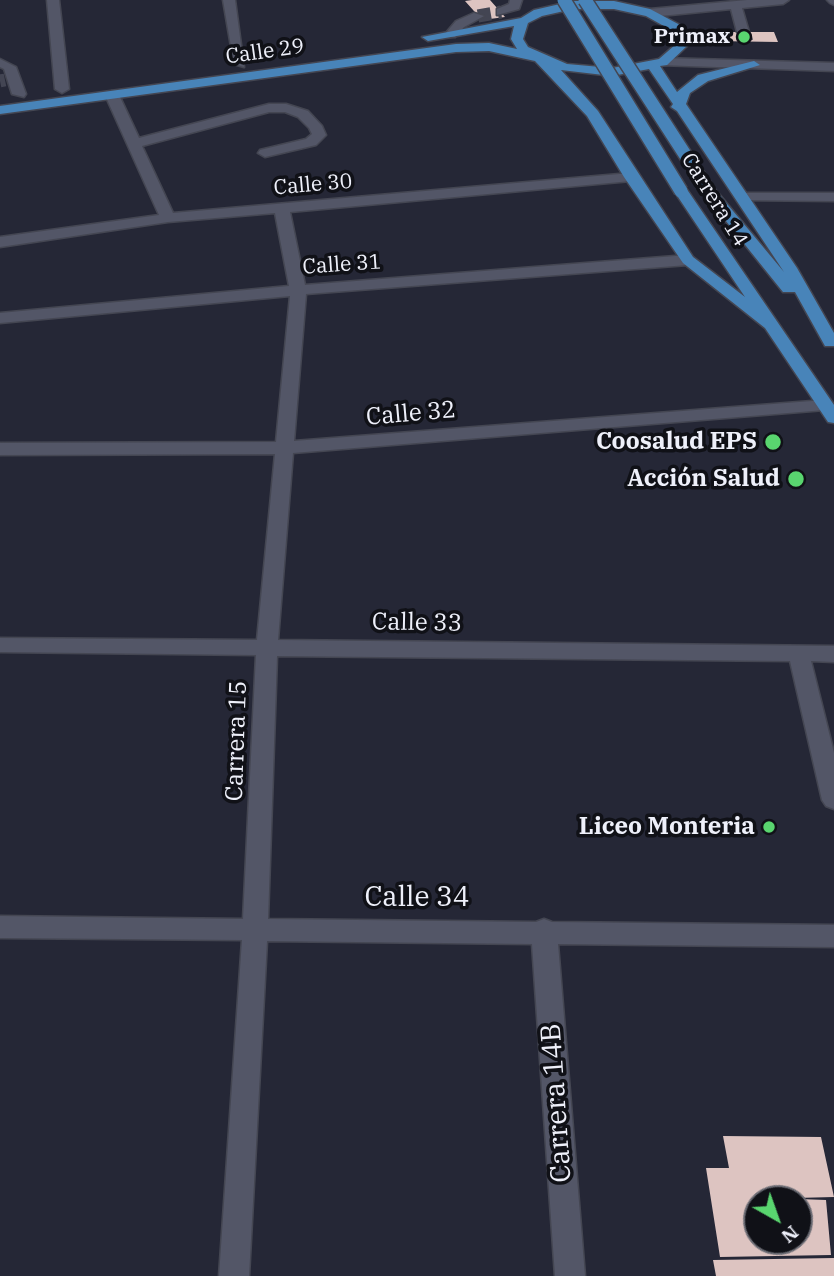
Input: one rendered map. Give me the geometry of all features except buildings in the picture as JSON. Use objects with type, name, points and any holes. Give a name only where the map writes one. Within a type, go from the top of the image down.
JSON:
[{"type":"main road","name":"Carrera 14","points":[[564,0],[681,191],[829,412]]},
{"type":"main road","name":"Carrera 14","points":[[585,0],[708,190],[833,344]]},
{"type":"main road","points":[[617,0],[650,13],[676,28],[681,36],[681,46],[658,64],[678,107],[743,197],[833,344]]},
{"type":"main road","points":[[632,8],[573,5],[536,7],[517,30],[517,39],[593,114],[631,177],[688,260],[768,324]]},
{"type":"main road","points":[[411,39],[524,21]]},
{"type":"main road","name":"Calle 29","points":[[0,110],[456,48],[489,47],[600,72],[658,64]]},
{"type":"main road","name":"Calle 29","points":[[0,97],[345,49]]},
{"type":"main road","points":[[678,107],[684,91],[703,78],[752,60]]},
{"type":"street","points":[[53,0],[62,89]]},
{"type":"street","points":[[229,0],[240,64]]},
{"type":"street","points":[[501,12],[515,6],[516,0]]},
{"type":"street","points":[[650,13],[783,0]]},
{"type":"street","points":[[736,6],[743,32]]},
{"type":"street","points":[[451,34],[460,23],[478,16]]},
{"type":"street","points":[[658,64],[752,60],[834,67]]},
{"type":"street","points":[[0,63],[10,67],[10,80],[19,94]]},
{"type":"street","points":[[112,95],[169,218]]},
{"type":"street","points":[[136,143],[269,108],[286,108],[303,114],[319,135],[310,142],[265,153]]},
{"type":"street","name":"Calle 30","points":[[0,242],[169,218],[631,177]]},
{"type":"street","points":[[743,197],[834,197]]},
{"type":"street","name":"Carrera 15","points":[[234,1276],[255,929],[267,647],[282,448],[298,290],[282,209]]},
{"type":"street","name":"Calle 31","points":[[0,318],[298,290],[688,260]]},
{"type":"street","name":"Calle 32","points":[[0,449],[282,448],[829,412]]},
{"type":"street","name":"Calle 33","points":[[0,645],[834,654]]},
{"type":"street","points":[[799,654],[834,800]]},
{"type":"street","name":"Calle 34","points":[[0,927],[544,930],[834,936]]},
{"type":"street","name":"Carrera 14B","points":[[544,930],[570,1276]]},
{"type":"tunnel","points":[[478,16],[501,12]]},
{"type":"tunnel","points":[[743,32],[747,42]]},
{"type":"tunnel","points":[[0,81],[5,80]]},
{"type":"place","name":"Primax","points":[[744,37]]},
{"type":"place","name":"Coosalud EPS","points":[[773,442]]},
{"type":"place","name":"Acción Salud","points":[[796,479]]},
{"type":"place","name":"Liceo Monteria","points":[[769,827]]}]
